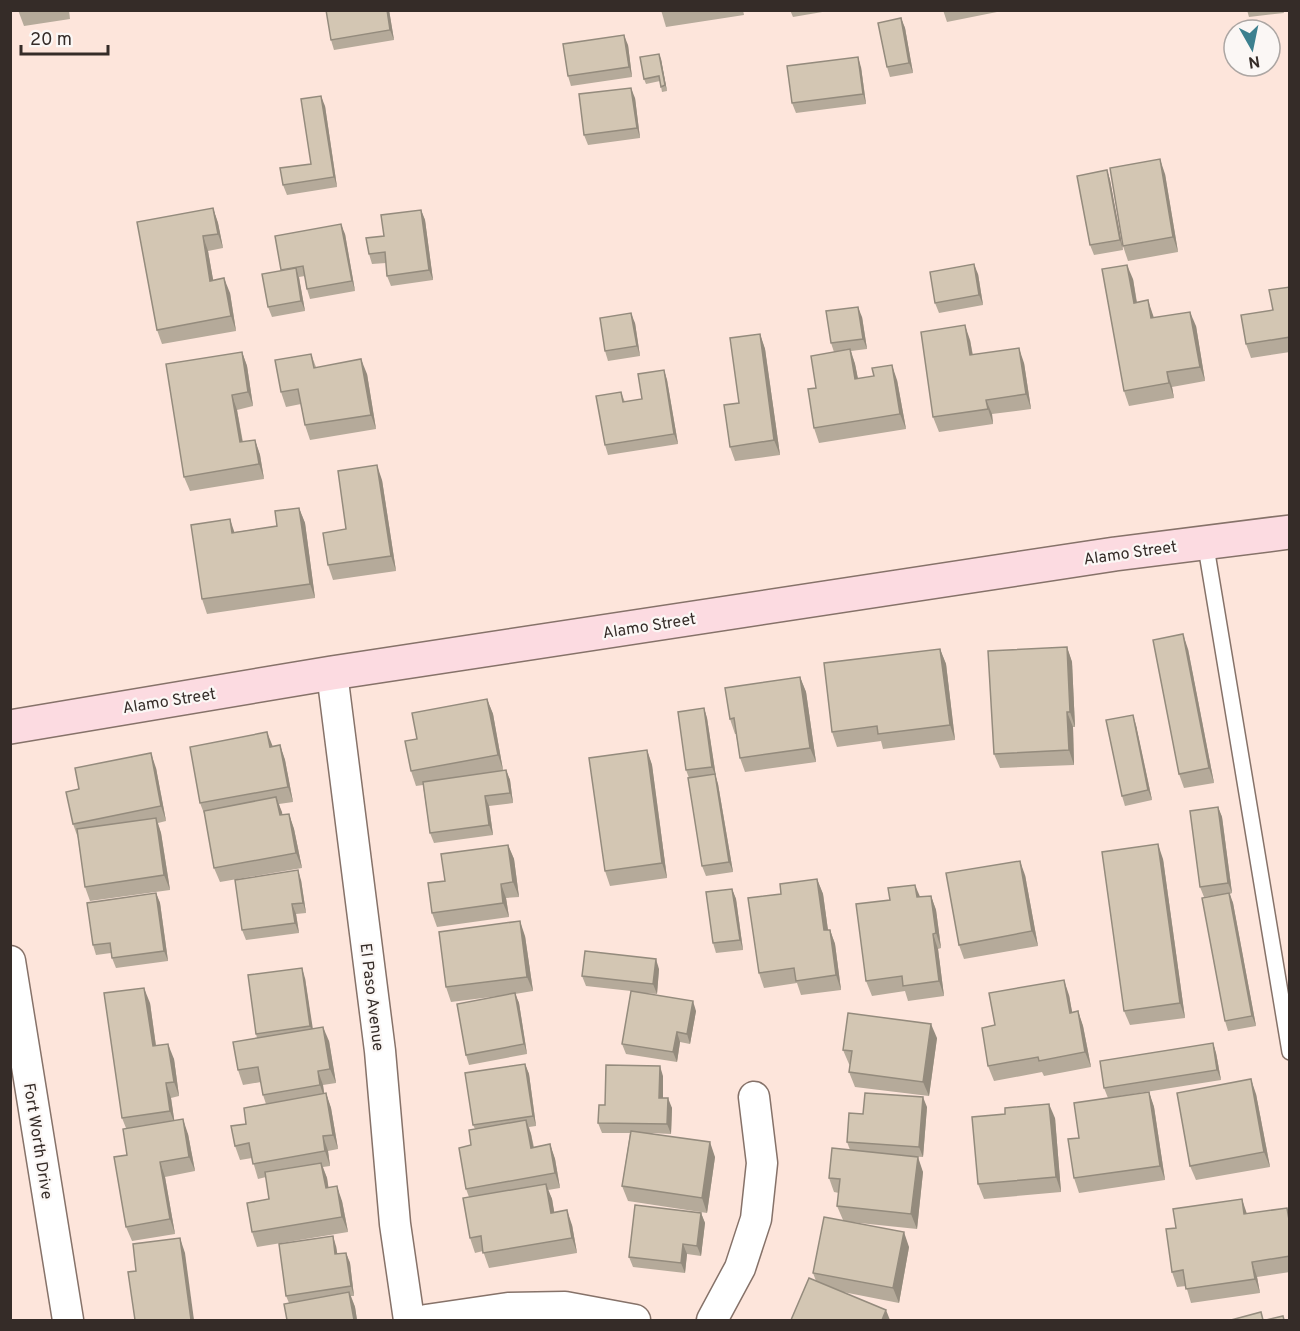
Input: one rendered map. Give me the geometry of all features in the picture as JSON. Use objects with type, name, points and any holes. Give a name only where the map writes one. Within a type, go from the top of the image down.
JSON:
[{"type":"main road","name":"Alamo Street","points":[[10,727],[332,673],[1205,541],[1290,532]]},
{"type":"street","name":"El Paso Avenue","points":[[332,673],[378,1040],[395,1224],[410,1320]]},
{"type":"street","name":"Fort Worth Drive","points":[[10,961],[13,992],[68,1320]]},
{"type":"street","points":[[712,1320],[740,1268],[756,1219],[762,1163],[754,1097]]},
{"type":"street","points":[[426,1320],[508,1308],[565,1307],[635,1320]]},
{"type":"lane","points":[[1205,541],[1290,1052]]},
{"type":"building","points":[[326,10],[387,10],[390,30],[331,40]]},
{"type":"building","points":[[901,18],[909,63],[887,67],[878,23]]},
{"type":"building","points":[[624,35],[629,67],[568,76],[563,44]]},
{"type":"building","points":[[659,54],[665,85],[661,87],[659,76],[644,79],[640,57]]},
{"type":"building","points":[[858,57],[863,94],[792,103],[787,66]]},
{"type":"building","points":[[631,88],[637,128],[584,135],[579,94]]},
{"type":"building","points":[[321,96],[334,177],[283,185],[280,168],[311,164],[301,99]]},
{"type":"building","points":[[1160,159],[1173,237],[1123,246],[1110,168]]},
{"type":"building","points":[[1107,170],[1120,240],[1090,245],[1077,176]]},
{"type":"building","points":[[213,208],[218,234],[203,236],[210,281],[224,278],[231,316],[157,330],[137,222]]},
{"type":"building","points":[[421,210],[429,270],[387,276],[385,252],[369,254],[366,238],[384,236],[381,215]]},
{"type":"building","points":[[341,224],[352,281],[307,289],[303,266],[281,270],[275,236]]},
{"type":"building","points":[[974,264],[979,295],[935,303],[930,272]]},
{"type":"building","points":[[1127,265],[1134,303],[1148,300],[1151,318],[1190,312],[1200,367],[1167,372],[1169,383],[1124,391],[1102,269]]},
{"type":"building","points":[[296,268],[301,301],[268,307],[262,274]]},
{"type":"building","points":[[1290,287],[1290,337],[1246,344],[1241,315],[1273,310],[1269,290]]},
{"type":"building","points":[[858,307],[863,339],[831,343],[826,311]]},
{"type":"building","points":[[631,313],[637,346],[605,351],[600,318]]},
{"type":"building","points":[[965,325],[970,355],[1019,348],[1026,394],[986,400],[988,409],[933,417],[921,332]]},
{"type":"building","points":[[760,334],[774,440],[730,447],[724,405],[739,403],[730,338]]},
{"type":"building","points":[[850,349],[855,379],[874,376],[872,368],[892,365],[900,414],[814,428],[808,389],[816,388],[811,356]]},
{"type":"building","points":[[242,352],[248,392],[232,395],[240,442],[255,440],[259,464],[184,477],[166,364]]},
{"type":"building","points":[[311,354],[314,368],[361,359],[371,415],[305,425],[298,389],[281,392],[275,360]]},
{"type":"building","points":[[664,370],[674,434],[605,445],[596,396],[621,392],[623,402],[642,399],[638,374]]},
{"type":"building","points":[[377,465],[391,556],[328,565],[323,533],[346,529],[338,471]]},
{"type":"building","points":[[299,508],[310,584],[202,599],[191,525],[230,519],[232,533],[277,526],[275,511]]},
{"type":"building","points":[[1183,634],[1209,768],[1179,774],[1153,640]]},
{"type":"building","points":[[1067,647],[1069,750],[994,754],[988,651]]},
{"type":"building","points":[[940,649],[950,725],[878,734],[877,726],[832,732],[824,663]]},
{"type":"building","points":[[800,677],[810,748],[740,758],[734,718],[730,719],[725,688]]},
{"type":"building","points":[[487,699],[498,755],[411,771],[405,741],[417,739],[412,713]]},
{"type":"building","points":[[704,708],[712,767],[686,770],[678,712]]},
{"type":"building","points":[[1133,715],[1148,790],[1122,796],[1106,720]]},
{"type":"building","points":[[267,732],[270,747],[280,745],[288,787],[200,803],[190,747]]},
{"type":"building","points":[[647,750],[662,863],[605,871],[589,758]]},
{"type":"building","points":[[151,753],[161,806],[73,824],[66,792],[79,789],[75,768]]},
{"type":"building","points":[[506,770],[510,793],[485,796],[489,825],[430,833],[423,782]]},
{"type":"building","points":[[715,774],[729,862],[702,866],[688,778]]},
{"type":"building","points":[[276,797],[280,815],[289,814],[296,853],[214,868],[204,811]]},
{"type":"building","points":[[1218,807],[1228,883],[1200,887],[1190,811]]},
{"type":"building","points":[[156,818],[164,875],[85,887],[77,829]]},
{"type":"building","points":[[1158,844],[1180,1003],[1124,1011],[1102,852]]},
{"type":"building","points":[[508,845],[513,882],[501,884],[503,903],[432,913],[428,883],[445,881],[441,854]]},
{"type":"building","points":[[1020,861],[1032,931],[959,945],[946,873]]},
{"type":"building","points":[[298,870],[303,903],[292,904],[295,923],[242,930],[235,880]]},
{"type":"building","points":[[817,879],[824,930],[830,930],[836,975],[796,981],[794,968],[759,973],[748,898],[781,894],[780,884]]},
{"type":"building","points":[[915,885],[917,897],[931,896],[939,981],[903,986],[902,976],[866,981],[856,904],[890,900],[888,888]]},
{"type":"building","points":[[732,889],[740,940],[713,943],[706,892]]},
{"type":"building","points":[[156,893],[164,951],[112,958],[110,943],[93,945],[87,903]]},
{"type":"building","points":[[1229,893],[1252,1016],[1225,1021],[1202,898]]},
{"type":"building","points":[[520,921],[527,977],[446,987],[439,932]]},
{"type":"building","points":[[585,951],[656,959],[653,984],[582,976]]},
{"type":"building","points":[[302,968],[310,1026],[256,1034],[248,975]]},
{"type":"building","points":[[1064,980],[1070,1013],[1078,1011],[1085,1052],[1039,1061],[1038,1057],[988,1066],[982,1028],[995,1025],[989,993]]},
{"type":"building","points":[[144,988],[153,1046],[168,1044],[174,1082],[166,1083],[170,1111],[122,1118],[104,993]]},
{"type":"building","points":[[631,991],[693,1001],[687,1034],[677,1032],[673,1052],[622,1044]]},
{"type":"building","points":[[515,993],[524,1044],[466,1055],[457,1004]]},
{"type":"building","points":[[848,1013],[931,1024],[923,1082],[849,1072],[852,1051],[843,1050]]},
{"type":"building","points":[[323,1027],[330,1069],[318,1071],[320,1085],[263,1095],[258,1067],[238,1070],[233,1042]]},
{"type":"building","points":[[1213,1043],[1217,1070],[1104,1088],[1100,1061]]},
{"type":"building","points":[[525,1064],[533,1116],[473,1125],[465,1073]]},
{"type":"building","points":[[606,1065],[660,1066],[659,1098],[668,1098],[667,1124],[598,1123],[599,1105],[605,1105]]},
{"type":"building","points":[[1251,1079],[1264,1152],[1190,1166],[1177,1093]]},
{"type":"building","points":[[1149,1092],[1160,1166],[1074,1178],[1068,1139],[1079,1138],[1074,1103]]},
{"type":"building","points":[[326,1093],[333,1135],[323,1136],[325,1151],[253,1164],[249,1143],[235,1146],[231,1126],[246,1124],[244,1108]]},
{"type":"building","points":[[865,1093],[923,1097],[919,1147],[847,1142],[849,1113],[863,1114]]},
{"type":"building","points":[[1049,1104],[1056,1177],[978,1184],[972,1117],[1005,1114],[1005,1108]]},
{"type":"building","points":[[183,1119],[189,1157],[160,1162],[170,1219],[126,1227],[114,1157],[127,1155],[123,1129]]},
{"type":"building","points":[[526,1120],[531,1148],[550,1144],[555,1173],[466,1189],[459,1148],[471,1145],[469,1130]]},
{"type":"building","points":[[631,1131],[710,1142],[702,1198],[622,1186]]},
{"type":"building","points":[[832,1148],[918,1157],[911,1214],[837,1206],[840,1179],[829,1178]]},
{"type":"building","points":[[321,1163],[326,1188],[337,1186],[342,1217],[252,1232],[247,1203],[269,1199],[265,1172]]},
{"type":"building","points":[[546,1184],[551,1213],[567,1210],[572,1238],[483,1253],[481,1236],[470,1238],[463,1198]]},
{"type":"building","points":[[1242,1199],[1244,1214],[1287,1208],[1290,1226],[1290,1256],[1252,1262],[1255,1279],[1186,1289],[1183,1270],[1172,1272],[1166,1229],[1176,1228],[1173,1209]]},
{"type":"building","points":[[635,1205],[701,1213],[697,1246],[683,1244],[681,1263],[629,1257]]},
{"type":"building","points":[[824,1217],[904,1232],[893,1288],[813,1273]]},
{"type":"building","points":[[333,1236],[335,1254],[346,1253],[351,1286],[286,1296],[279,1244]]},
{"type":"building","points":[[180,1238],[191,1320],[135,1320],[128,1272],[136,1271],[133,1244]]},
{"type":"building","points":[[809,1278],[886,1310],[882,1320],[791,1320]]},
{"type":"building","points":[[349,1292],[354,1320],[287,1320],[284,1304]]},
{"type":"building","points":[[1261,1312],[1263,1320],[1231,1320]]},
{"type":"building","points":[[1283,1316],[1284,1320],[1266,1320]]}]
